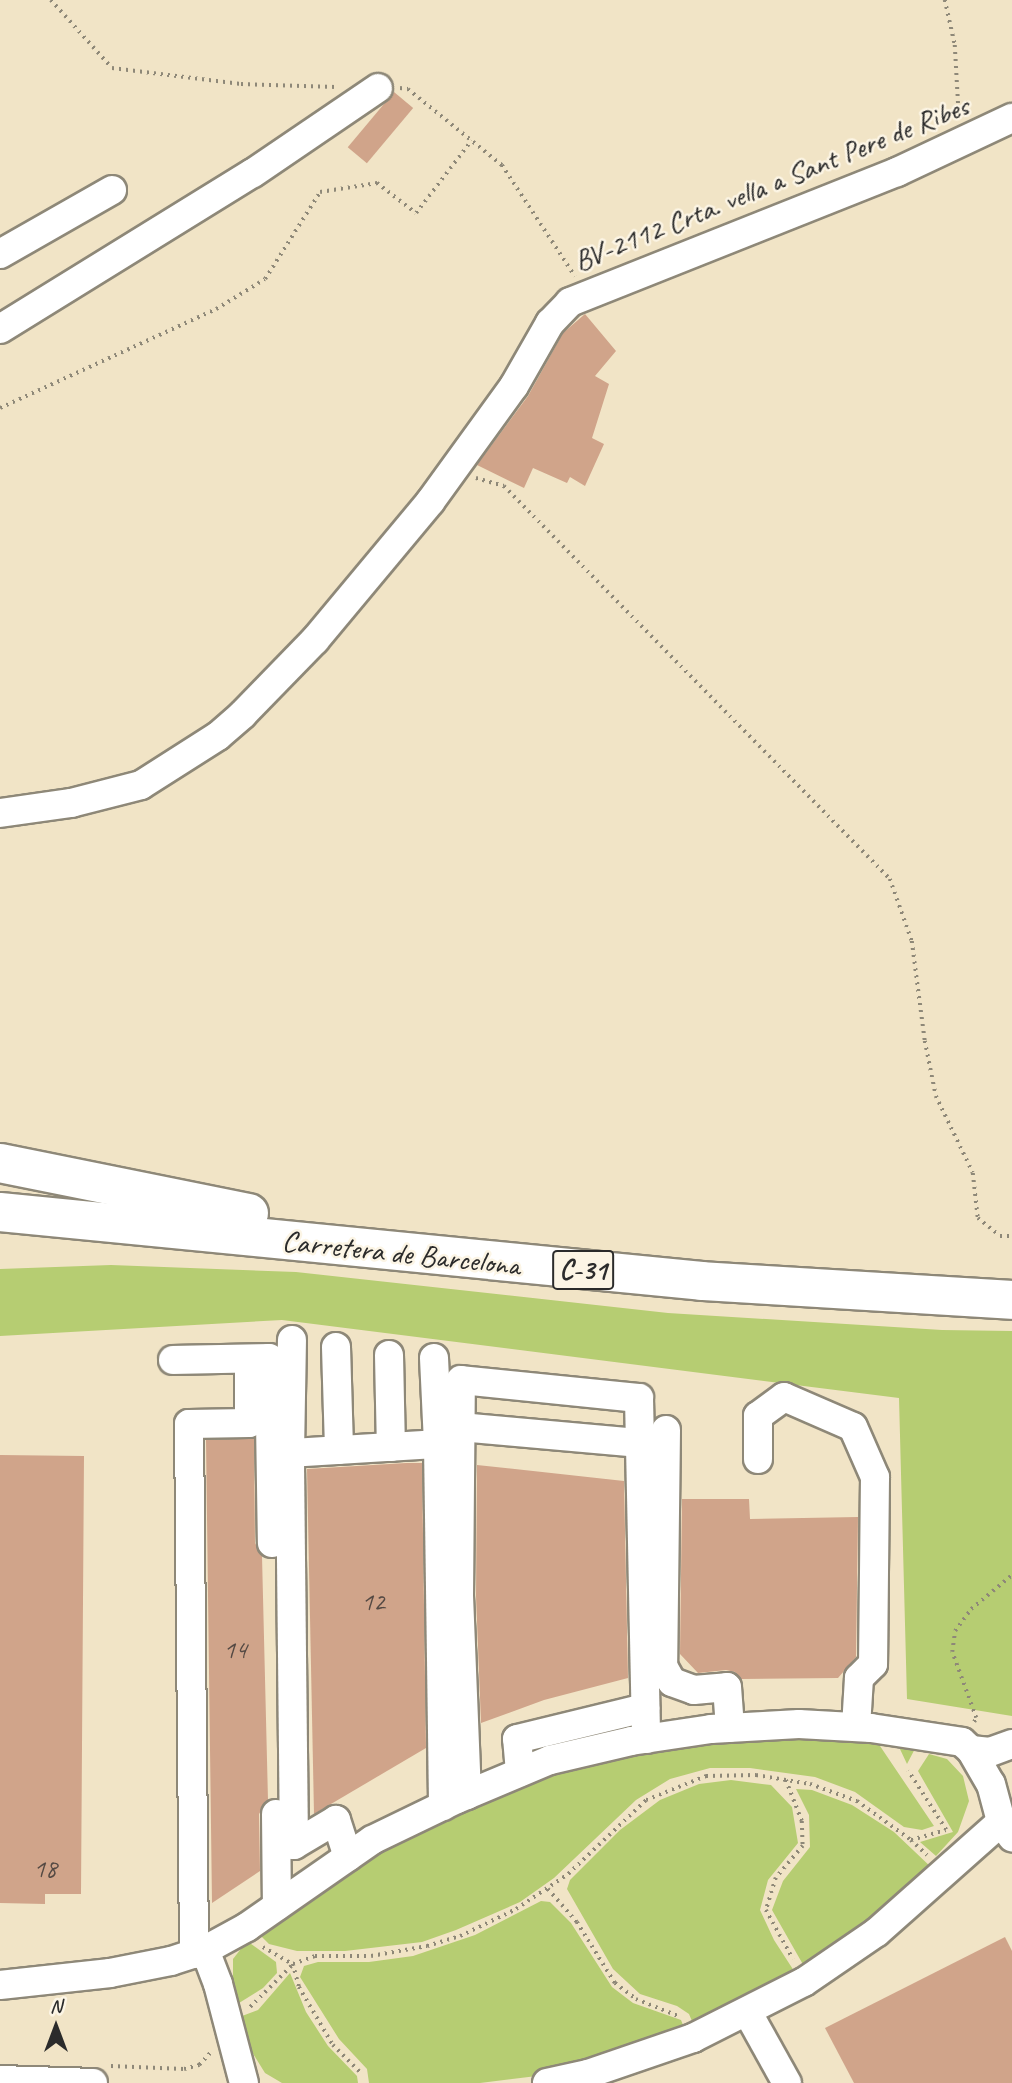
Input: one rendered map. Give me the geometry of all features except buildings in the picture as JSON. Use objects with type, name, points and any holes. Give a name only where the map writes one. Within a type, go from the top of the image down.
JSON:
[{"type":"highway","points":[[0,1163],[221,1210],[561,1250],[929,1284],[941,1298]]},
{"type":"highway","points":[[0,1187],[148,1203],[185,1202]]},
{"type":"highway","name":"Carretera de Barcelona","points":[[0,1212],[702,1281],[941,1298],[1012,1300]]},
{"type":"highway","points":[[0,1238],[200,1245],[225,1235]]},
{"type":"street","points":[[0,329],[253,173],[378,88]]},
{"type":"street","name":"BV-2112 Crta. vella a Sant Pere de Ribes","points":[[0,813],[71,803],[141,785],[218,736],[315,640],[452,472],[514,386],[550,323],[570,302],[958,146],[1012,118]]},
{"type":"street","points":[[0,254],[112,190]]},
{"type":"street","points":[[292,1340],[290,1453],[294,1845],[337,1820],[348,1857]]},
{"type":"street","points":[[336,1347],[339,1450]]},
{"type":"street","points":[[389,1355],[391,1447]]},
{"type":"street","points":[[173,1360],[269,1358],[277,1906]]},
{"type":"street","points":[[434,1358],[449,1436],[459,1596],[455,1800]]},
{"type":"street","points":[[244,2083],[218,1984],[200,1952],[188,1424],[249,1423],[249,1359]]},
{"type":"street","points":[[449,1436],[461,1380],[639,1398],[646,1739]]},
{"type":"street","points":[[758,1459],[758,1416],[784,1397],[853,1427],[875,1477],[873,1664],[859,1678],[856,1727]]},
{"type":"street","points":[[666,1430],[663,1666],[672,1682],[694,1690],[727,1687],[730,1728]]},
{"type":"street","points":[[290,1453],[391,1447],[449,1436],[640,1443]]},
{"type":"street","points":[[520,1772],[517,1740],[645,1708]]},
{"type":"street","points":[[0,1985],[110,1973],[200,1952],[277,1906],[372,1840],[455,1800],[550,1760],[646,1739],[730,1728],[799,1724],[856,1727],[990,1752],[1012,1744]]},
{"type":"street","points":[[547,2083],[588,2074],[693,2038],[748,2013],[804,1982],[877,1933],[1007,1830],[1002,1780],[967,1746]]},
{"type":"street","points":[[748,2013],[787,2083]]},
{"type":"street","points":[[0,2080],[98,2075]]},
{"type":"path","points":[[945,0],[955,45],[958,146]]},
{"type":"path","points":[[0,408],[216,309],[265,279],[320,192],[377,183],[416,213],[471,141]]},
{"type":"path","points":[[452,472],[504,486],[890,879],[912,941],[925,1041],[936,1096],[973,1173],[978,1218],[1000,1236],[1012,1236]]},
{"type":"path","points":[[967,1746],[976,1718],[953,1652],[955,1631],[971,1609],[1012,1575]]},
{"type":"path","points":[[908,1772],[946,1830],[911,1840]]},
{"type":"path","points":[[248,2008],[293,1964],[315,1956],[371,1956],[426,1946],[491,1922],[548,1889],[585,1858],[628,1813],[662,1791],[706,1776],[756,1775],[810,1784],[857,1801],[911,1840],[933,1862]]},
{"type":"path","points":[[786,1780],[802,1821],[803,1846],[776,1878],[766,1910],[800,1971]]},
{"type":"path","points":[[548,1889],[577,1922],[615,1983],[636,2000],[686,2019]]},
{"type":"path","points":[[255,1942],[293,1964],[299,1987],[333,2045],[362,2074]]},
{"type":"path","points":[[98,2075],[184,2069],[199,2065],[211,2052],[209,2041]]},
{"type":"green space","points":[[111,1265],[296,1272],[668,1313],[942,1330],[1012,1331],[1012,1716],[907,1699],[899,1398],[282,1320],[0,1336],[0,1269]]},
{"type":"green space","points":[[798,1734],[918,1743],[907,1764],[899,1747],[880,1746],[934,1826],[922,1830],[904,1827],[855,1792],[815,1777],[750,1768],[710,1768],[670,1779],[636,1800],[554,1878],[520,1902],[456,1930],[422,1942],[345,1951],[297,1951],[269,1944],[257,1932],[379,1847],[523,1781],[645,1750]]},
{"type":"green space","points":[[929,1754],[947,1759],[963,1776],[969,1801],[958,1832],[936,1856],[920,1842],[953,1832],[918,1771]]},
{"type":"green space","points":[[731,1780],[771,1785],[792,1807],[798,1843],[768,1880],[760,1910],[774,1940],[796,1974],[694,2026],[689,2014],[677,2006],[640,1994],[613,1969],[567,1889],[570,1880],[620,1830],[660,1800],[699,1784]]},
{"type":"green space","points":[[796,1789],[812,1790],[852,1805],[894,1832],[933,1869],[864,1929],[805,1968],[772,1910],[783,1881],[810,1847],[809,1815]]},
{"type":"green space","points":[[541,1901],[550,1902],[571,1923],[612,1987],[633,2003],[681,2020],[685,2030],[545,2075],[480,2083],[369,2083],[367,2069],[339,2039],[300,1977],[304,1966],[318,1962],[369,1962],[413,1956],[475,1935]]},
{"type":"green space","points":[[247,1941],[276,1962],[277,1973],[263,1988],[239,2003],[233,1980],[233,1959]]},
{"type":"green space","points":[[290,1973],[306,2012],[328,2046],[357,2076],[358,2083],[282,2083],[265,2073],[252,2052],[242,2016],[258,2010]]}]
